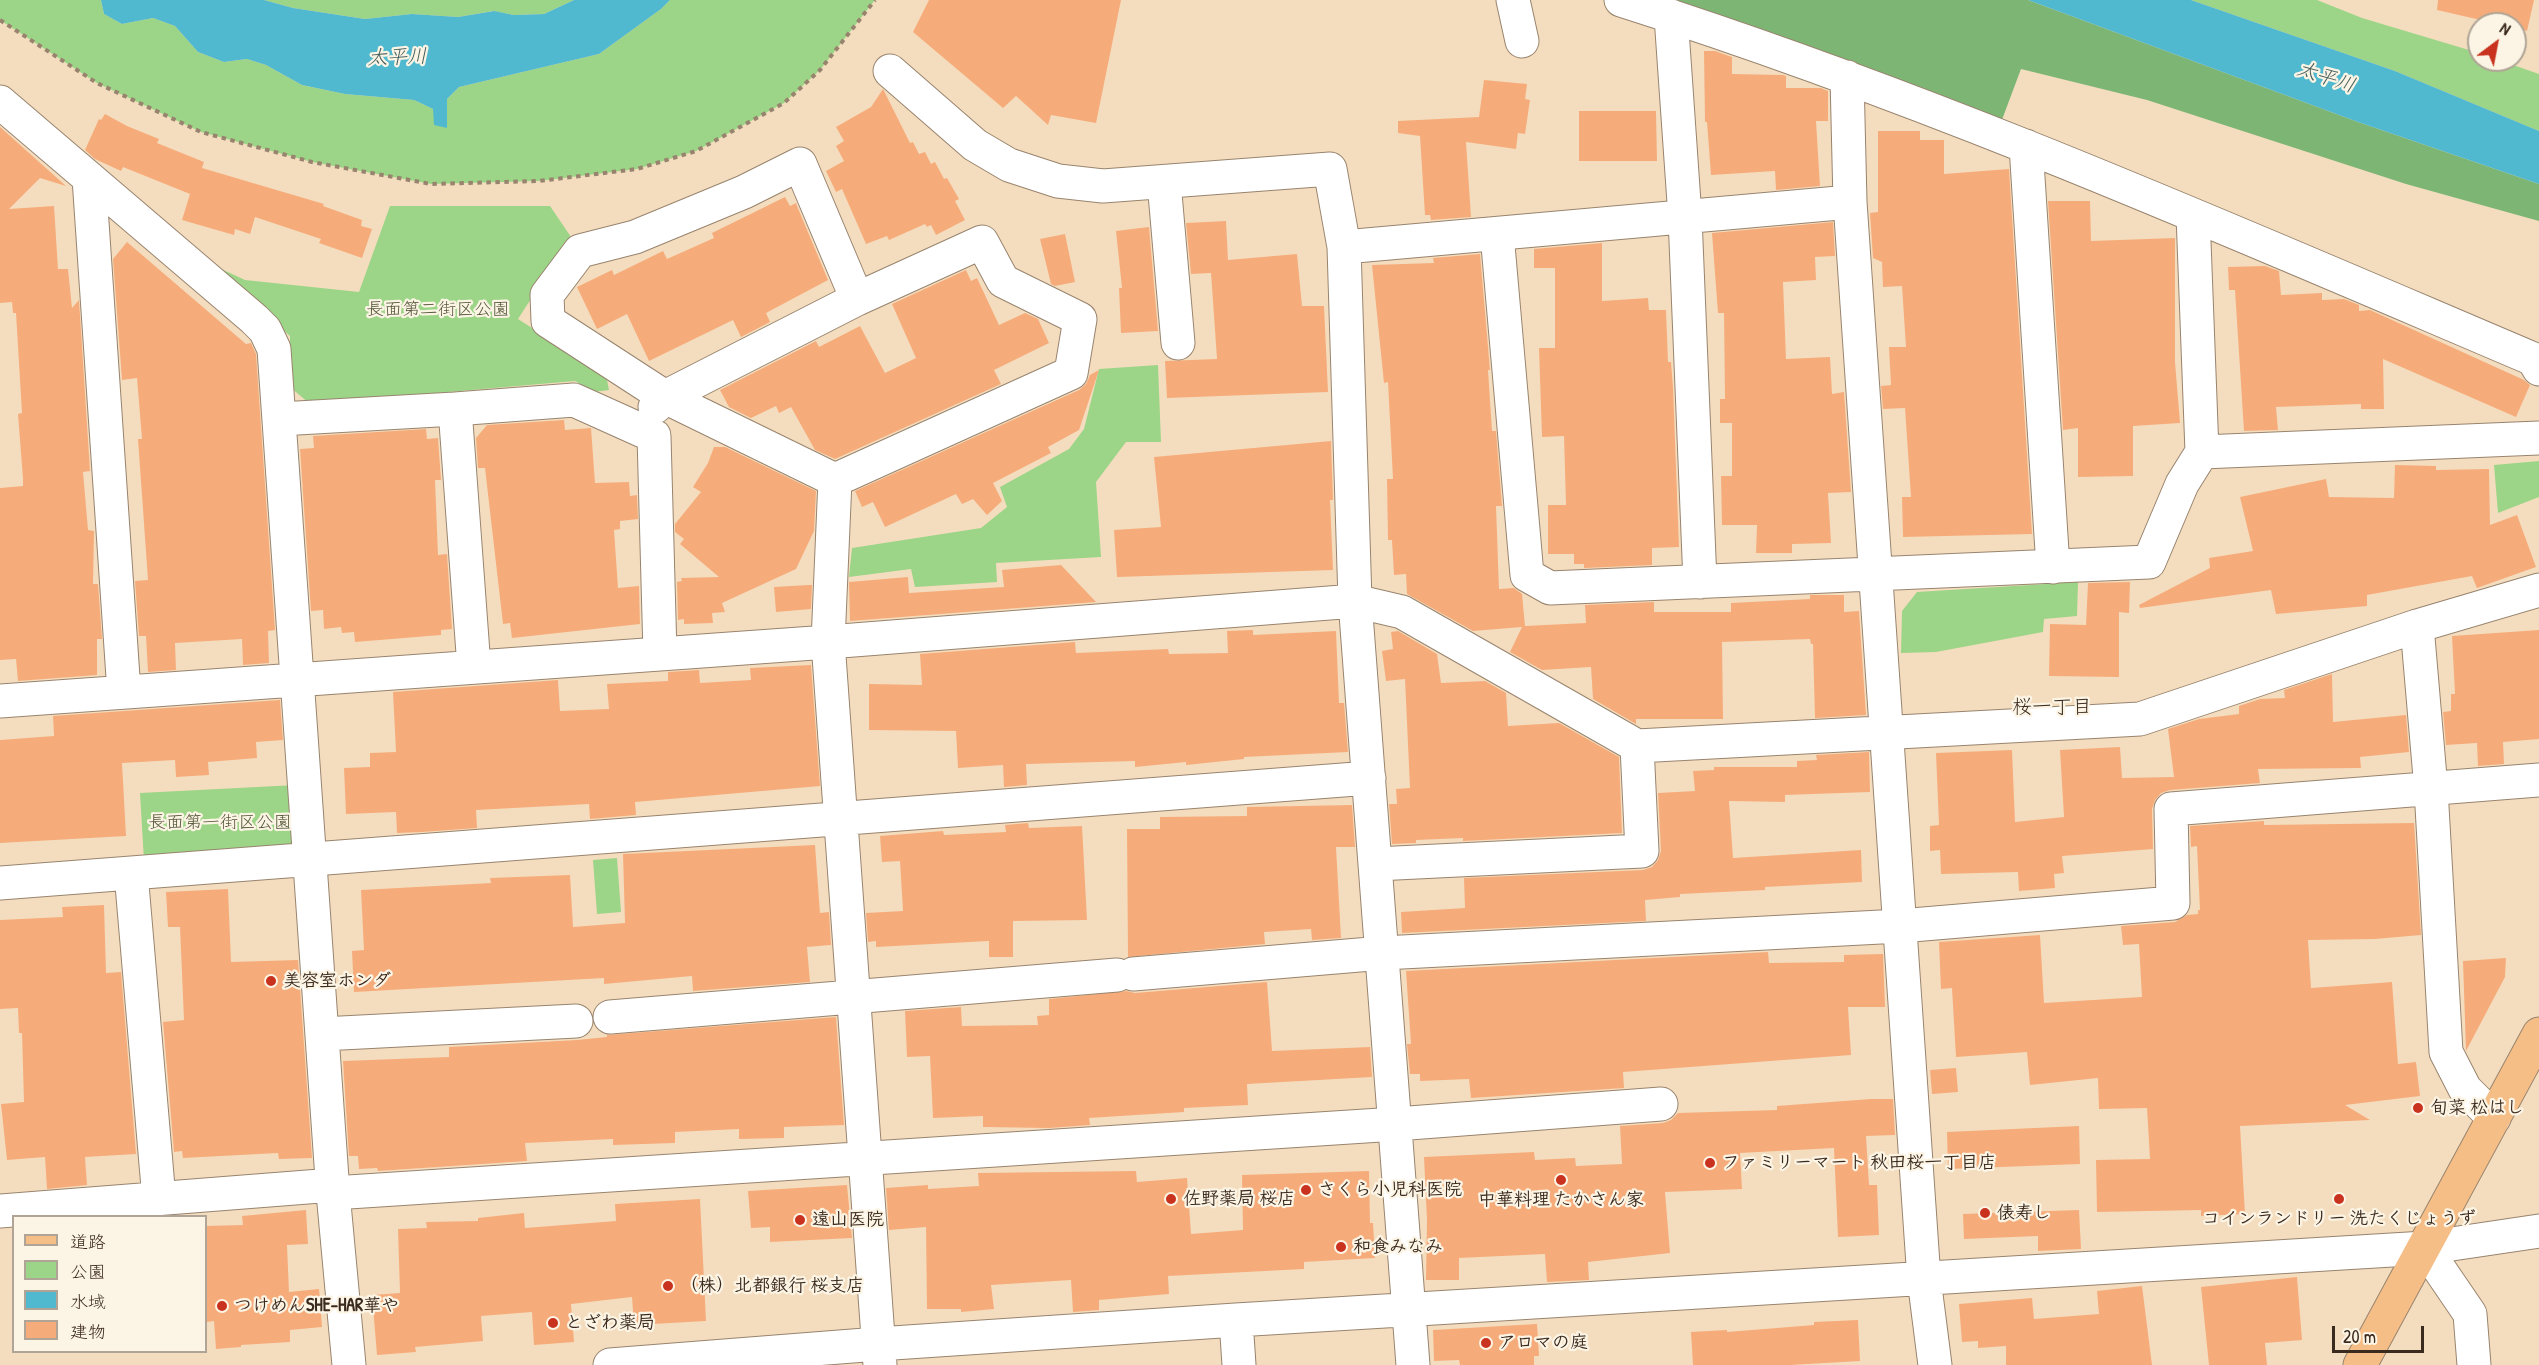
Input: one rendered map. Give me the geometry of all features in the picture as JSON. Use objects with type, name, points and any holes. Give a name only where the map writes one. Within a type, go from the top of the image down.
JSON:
[{"type":"main road","points":[[2360,1365],[2539,1034]]},
{"type":"street","points":[[1512,0],[1522,41]]},
{"type":"street","points":[[1621,0],[1847,77],[2026,146],[2533,359],[2539,369]]},
{"type":"street","points":[[1671,16],[1685,217],[1700,582]]},
{"type":"street","points":[[890,71],[975,145],[1009,165],[1058,181],[1103,186],[1330,169],[1344,248],[1355,601],[1413,1365]]},
{"type":"street","points":[[1847,77],[1850,202],[1924,1279],[1935,1365]]},
{"type":"street","points":[[0,102],[265,330],[274,349],[333,1189],[349,1365]]},
{"type":"street","points":[[2026,146],[2053,567]]},
{"type":"street","points":[[835,480],[666,397],[548,321],[547,295],[580,251],[635,237],[744,192],[800,164],[856,299]]},
{"type":"street","points":[[89,178],[124,692]]},
{"type":"street","points":[[1164,182],[1178,343]]},
{"type":"street","points":[[1344,248],[1850,202]]},
{"type":"street","points":[[1497,234],[1527,575],[1550,588],[2149,562],[2182,484],[2202,452],[2193,215]]},
{"type":"street","points":[[634,426],[666,397],[856,299],[982,242],[1003,281],[1080,319],[1071,373],[835,480]]},
{"type":"street","points":[[280,418],[574,400],[654,436],[660,654]]},
{"type":"street","points":[[455,409],[474,667]]},
{"type":"street","points":[[2202,452],[2539,438]]},
{"type":"street","points":[[835,480],[828,642],[879,1354]]},
{"type":"street","points":[[0,701],[828,642],[1355,601],[1402,612],[1637,746],[2140,719],[2417,626],[2539,590]]},
{"type":"street","points":[[2417,626],[2431,789],[2446,1052],[2465,1089],[2494,1118]]},
{"type":"street","points":[[1376,864],[1642,851],[1637,746]]},
{"type":"street","points":[[0,884],[1369,778]]},
{"type":"street","points":[[610,1017],[1383,953],[1900,926],[2173,903],[2171,809],[2539,780]]},
{"type":"street","points":[[131,873],[159,1198]]},
{"type":"street","points":[[322,1034],[576,1021]]},
{"type":"street","points":[[0,1211],[159,1198],[865,1158],[1396,1124],[1660,1104]]},
{"type":"street","points":[[622,1364],[879,1354],[1236,1320],[2425,1248],[2539,1231]]},
{"type":"street","points":[[2425,1248],[2470,1314],[2474,1365]]},
{"type":"street","points":[[1236,1320],[1239,1365]]},
{"type":"path","points":[[0,20],[97,83],[201,132],[312,162],[431,184],[539,181],[636,169],[696,151],[784,103],[820,70],[875,0]]},
{"type":"green space","points":[[0,0],[101,0],[104,14],[122,24],[153,18],[175,26],[198,52],[224,62],[247,59],[266,65],[302,85],[345,94],[414,100],[433,109],[447,128],[447,99],[459,87],[599,54],[670,0],[875,0],[820,70],[784,103],[696,151],[637,169],[539,181],[431,184],[312,162],[201,132],[97,83],[0,20]]},
{"type":"green space","points":[[264,0],[574,0],[544,14],[514,15],[493,11],[458,17],[412,14],[365,19],[293,8]]},
{"type":"green space","points":[[1665,0],[2028,0],[2358,122],[2539,184],[2539,221],[2406,184],[2147,100],[2021,69],[2000,125]]},
{"type":"green space","points":[[2191,0],[2317,0],[2362,18],[2467,49],[2467,72],[2527,72],[2527,70],[2539,74],[2539,131],[2395,71]]},
{"type":"green space","name":"長面第二街区公園","points":[[390,206],[550,206],[571,237],[518,319],[606,375],[609,390],[594,392],[575,381],[310,404],[290,387],[290,336],[202,260],[245,280],[359,292]]},
{"type":"green space","points":[[1158,365],[1161,442],[1126,442],[1096,482],[1101,557],[996,563],[997,582],[915,587],[911,569],[849,577],[852,548],[981,528],[1007,507],[1000,487],[1069,449],[1084,429],[1099,369]]},
{"type":"green space","points":[[2539,461],[2539,497],[2498,513],[2494,465]]},
{"type":"green space","points":[[2078,582],[2077,616],[2044,619],[2043,632],[1936,652],[1901,653],[1902,611],[1917,592]]},
{"type":"green space","name":"長面第一街区公園","points":[[296,785],[300,853],[144,861],[140,793]]},
{"type":"green space","points":[[617,858],[621,912],[597,914],[593,860]]},
{"type":"water","name":"太平川","points":[[101,0],[264,0],[293,8],[365,19],[412,14],[458,17],[494,11],[514,15],[544,14],[574,0],[670,0],[599,54],[459,87],[447,99],[447,128],[434,125],[433,109],[414,100],[345,94],[302,85],[266,65],[247,59],[224,62],[198,52],[175,26],[153,18],[122,24],[104,14]]},
{"type":"water","name":"太平川","points":[[2028,0],[2191,0],[2395,71],[2539,131],[2539,184],[2358,122]]},
{"type":"building","points":[[929,0],[1121,0],[1096,123],[1051,115],[1048,125],[1016,96],[1003,108],[913,32]]},
{"type":"building","points":[[2438,0],[2534,0],[2527,31],[2527,12],[2467,12],[2467,17],[2437,10]]},
{"type":"building","points":[[1704,51],[1715,51],[1732,57],[1732,74],[1783,75],[1786,76],[1786,88],[1821,88],[1828,91],[1828,121],[1816,121],[1820,186],[1776,190],[1775,171],[1711,175],[1707,122],[1705,122]]},
{"type":"building","points":[[1484,80],[1527,84],[1525,99],[1530,100],[1525,134],[1518,133],[1516,149],[1466,142],[1471,217],[1431,220],[1430,215],[1425,215],[1420,136],[1398,133],[1398,121],[1479,117]]},
{"type":"building","points":[[883,89],[910,143],[913,142],[919,154],[925,152],[931,164],[935,162],[944,179],[947,178],[959,199],[955,201],[965,220],[936,235],[931,225],[927,227],[925,224],[889,240],[887,236],[866,244],[842,189],[836,192],[826,171],[844,161],[836,146],[844,141],[836,127],[871,107]]},
{"type":"building","points":[[1579,111],[1656,111],[1657,161],[1579,161]]},
{"type":"building","points":[[105,114],[159,139],[157,143],[204,162],[202,168],[324,204],[323,206],[362,220],[361,226],[372,229],[362,258],[319,243],[321,239],[255,217],[250,234],[235,229],[234,235],[182,220],[190,194],[123,167],[121,171],[95,159],[85,150],[99,119],[101,120]]},
{"type":"building","points":[[0,127],[66,186],[40,178],[9,209],[54,206],[58,269],[68,269],[72,308],[79,300],[90,471],[83,472],[88,530],[94,531],[93,584],[98,584],[102,639],[97,639],[97,675],[18,681],[16,659],[0,660],[0,488],[23,486],[23,479],[18,414],[22,413],[16,313],[13,313],[12,302],[0,303]]},
{"type":"building","points":[[1878,131],[1920,131],[1920,140],[1944,140],[1944,174],[2009,169],[2032,534],[1903,537],[1902,497],[1911,497],[1905,408],[1883,409],[1881,386],[1891,385],[1889,347],[1906,347],[1902,286],[1883,287],[1882,262],[1873,258],[1870,213],[1878,212]]},
{"type":"building","points":[[785,197],[790,206],[796,203],[828,280],[766,313],[770,322],[741,337],[733,320],[649,361],[627,314],[597,329],[577,287],[612,270],[614,275],[663,251],[667,259],[714,238],[712,233]]},
{"type":"building","points":[[2048,201],[2090,201],[2091,241],[2175,238],[2175,362],[2180,423],[2133,426],[2133,476],[2078,477],[2078,428],[2063,430]]},
{"type":"building","points":[[1226,221],[1228,260],[1297,254],[1302,306],[1324,306],[1328,392],[1167,398],[1165,361],[1217,359],[1211,273],[1191,274],[1186,223]]},
{"type":"building","points":[[1833,222],[1835,256],[1815,257],[1816,280],[1783,282],[1786,359],[1830,357],[1832,394],[1844,392],[1851,492],[1828,493],[1831,543],[1792,544],[1792,553],[1756,553],[1757,525],[1722,525],[1721,476],[1732,476],[1732,423],[1720,423],[1720,399],[1725,399],[1724,313],[1718,313],[1712,233]]},
{"type":"building","points":[[1149,227],[1158,331],[1121,333],[1119,288],[1122,288],[1116,231]]},
{"type":"building","points":[[1065,234],[1075,282],[1055,286],[1051,284],[1040,239]]},
{"type":"building","points":[[127,242],[246,344],[251,343],[256,354],[275,630],[268,631],[269,663],[243,665],[242,639],[175,643],[176,670],[148,672],[146,636],[139,636],[135,581],[148,580],[138,439],[142,439],[137,378],[122,380],[113,259]]},
{"type":"building","points":[[1602,243],[1602,301],[1648,298],[1649,310],[1666,310],[1668,362],[1671,362],[1673,387],[1679,547],[1652,548],[1652,565],[1584,568],[1584,564],[1574,564],[1574,554],[1548,554],[1548,505],[1566,505],[1564,436],[1542,437],[1539,348],[1555,348],[1555,268],[1534,268],[1534,249]]},
{"type":"building","points":[[1480,254],[1490,370],[1488,370],[1492,431],[1496,431],[1502,506],[1496,506],[1499,589],[1514,588],[1522,594],[1525,626],[1586,623],[1585,605],[1654,602],[1654,612],[1731,612],[1731,603],[1810,599],[1810,595],[1844,595],[1844,612],[1859,611],[1866,715],[1815,718],[1813,644],[1810,639],[1722,642],[1723,719],[1636,719],[1636,724],[1593,699],[1591,667],[1542,670],[1510,652],[1522,627],[1473,631],[1407,594],[1406,574],[1394,575],[1392,540],[1388,540],[1387,479],[1393,479],[1388,382],[1384,383],[1372,265],[1434,263],[1433,258]]},
{"type":"building","points":[[2265,266],[2279,271],[2281,295],[2322,293],[2322,300],[2344,299],[2359,305],[2359,311],[2370,310],[2524,380],[2530,385],[2516,417],[2383,359],[2384,409],[2361,409],[2361,404],[2276,407],[2278,430],[2244,431],[2235,290],[2229,290],[2228,267]]},
{"type":"building","points":[[966,270],[971,281],[977,278],[999,325],[1025,313],[1038,319],[1049,343],[994,370],[1001,384],[835,459],[815,450],[791,407],[779,413],[776,406],[751,418],[729,407],[720,390],[816,341],[819,347],[860,326],[885,373],[916,358],[892,304]]},
{"type":"building","points":[[1099,370],[1079,430],[1048,447],[1051,453],[993,483],[1002,501],[987,515],[973,499],[962,504],[956,494],[885,527],[873,502],[862,507],[855,491],[1079,390],[1086,384],[1090,375]]},
{"type":"building","points":[[564,420],[565,430],[591,428],[595,483],[629,482],[630,496],[637,495],[638,519],[620,521],[620,529],[614,530],[618,588],[639,586],[640,624],[512,638],[510,623],[503,624],[485,468],[478,468],[476,438],[487,425]]},
{"type":"building","points":[[426,429],[427,439],[438,438],[441,480],[435,480],[438,555],[447,554],[452,629],[441,630],[441,635],[355,642],[354,632],[342,633],[341,627],[324,629],[323,610],[311,611],[300,449],[314,448],[313,436]]},
{"type":"building","points":[[1331,441],[1333,500],[1330,500],[1333,570],[1117,577],[1114,530],[1161,527],[1154,457]]},
{"type":"building","points":[[714,447],[725,447],[816,491],[814,531],[796,569],[722,603],[725,612],[712,613],[713,623],[684,624],[684,619],[678,620],[677,582],[682,581],[681,578],[719,577],[680,544],[684,539],[675,532],[675,524],[701,492],[693,487],[708,463]]},
{"type":"building","points":[[2395,465],[2436,466],[2436,470],[2489,469],[2490,525],[2517,515],[2536,567],[2477,588],[2472,576],[2367,595],[2367,606],[2276,614],[2271,590],[2140,608],[2139,605],[2210,568],[2209,558],[2253,551],[2240,497],[2326,479],[2329,497],[2394,498]]},
{"type":"building","points":[[1061,565],[1096,602],[850,621],[849,582],[908,577],[909,593],[1004,587],[1002,570]]},
{"type":"building","points":[[2130,582],[2129,613],[2119,612],[2119,677],[2049,676],[2050,624],[2086,625],[2088,583]]},
{"type":"building","points":[[812,585],[811,609],[776,612],[774,587]]},
{"type":"building","points":[[1253,630],[1253,635],[1336,631],[1339,703],[1344,703],[1348,752],[1244,757],[1244,759],[1186,765],[1186,762],[1135,767],[1135,761],[1026,764],[1027,785],[1004,787],[1003,765],[958,768],[956,731],[869,730],[869,684],[922,685],[920,654],[1075,642],[1076,653],[1168,649],[1169,654],[1228,653],[1227,631]]},
{"type":"building","points":[[2539,630],[2539,739],[2503,742],[2504,764],[2478,766],[2477,743],[2446,745],[2443,712],[2451,711],[2451,694],[2455,694],[2452,636]]},
{"type":"building","points":[[1398,631],[1437,654],[1441,683],[1485,681],[1506,693],[1508,726],[1559,723],[1619,757],[1622,833],[1463,841],[1463,838],[1416,840],[1416,843],[1392,844],[1389,804],[1397,804],[1396,789],[1410,788],[1405,679],[1386,681],[1382,651],[1393,649],[1391,632]]},
{"type":"building","points":[[811,665],[820,786],[635,802],[636,815],[590,819],[589,804],[476,810],[477,828],[422,832],[397,833],[396,812],[346,814],[344,768],[370,767],[370,753],[396,752],[393,692],[558,680],[560,711],[609,709],[607,684],[668,681],[668,672],[699,670],[700,683],[751,680],[750,668]]},
{"type":"building","points":[[2332,674],[2333,722],[2406,715],[2409,752],[2360,757],[2361,768],[2258,769],[2260,783],[2170,790],[2161,793],[2152,809],[2153,849],[2062,856],[2064,873],[2054,874],[2055,888],[2019,891],[2018,872],[1941,874],[1940,850],[1930,851],[1930,826],[1939,825],[1936,753],[2012,750],[2015,822],[2064,817],[2060,750],[2120,747],[2122,778],[2174,777],[2168,729],[2199,719],[2239,714],[2239,706],[2260,699],[2285,698],[2284,690]]},
{"type":"building","points":[[280,700],[283,740],[256,742],[257,758],[208,762],[209,775],[176,777],[175,760],[122,763],[126,836],[0,843],[0,740],[54,736],[53,716]]},
{"type":"building","points":[[1869,752],[1870,792],[1785,795],[1785,802],[1729,801],[1733,858],[1861,850],[1862,882],[1680,894],[1680,897],[1645,900],[1646,921],[1402,933],[1401,912],[1465,908],[1464,878],[1643,870],[1652,867],[1661,851],[1658,793],[1695,791],[1693,771],[1714,770],[1714,767],[1797,767],[1797,761],[1817,760],[1816,755]]},
{"type":"building","points":[[1352,805],[1355,847],[1336,847],[1341,938],[1312,940],[1311,929],[1264,932],[1265,944],[1128,957],[1127,829],[1160,829],[1160,817],[1247,816],[1247,807]]},
{"type":"building","points":[[2264,821],[2264,825],[2414,823],[2421,935],[2375,939],[2308,940],[2311,988],[2392,982],[2398,1064],[2416,1062],[2420,1096],[2345,1105],[2370,1120],[2240,1126],[2245,1214],[2201,1216],[2201,1210],[2097,1212],[2096,1160],[2150,1159],[2147,1108],[2099,1109],[2098,1078],[2030,1085],[2027,1052],[1956,1057],[1952,988],[1941,989],[1939,942],[2040,935],[2044,1003],[2142,997],[2139,944],[2123,945],[2121,926],[2175,922],[2187,915],[2198,914],[2200,910],[2197,846],[2191,847],[2190,826]]},
{"type":"building","points":[[1028,823],[1029,828],[1082,826],[1087,920],[1013,921],[1013,957],[989,957],[989,941],[876,947],[876,941],[868,942],[866,913],[903,911],[900,861],[882,862],[880,836],[943,831],[944,835],[1006,832],[1005,825]]},
{"type":"building","points":[[815,845],[820,913],[829,912],[831,945],[807,947],[810,982],[693,991],[692,976],[604,984],[604,978],[354,992],[352,951],[364,950],[361,890],[491,883],[490,878],[570,875],[573,927],[625,923],[623,854]]},
{"type":"building","points":[[228,889],[231,962],[298,960],[312,1158],[279,1159],[278,1153],[183,1158],[182,1151],[174,1152],[163,1022],[184,1020],[180,927],[168,927],[166,892]]},
{"type":"building","points":[[104,905],[106,973],[121,972],[136,1154],[85,1157],[87,1185],[47,1189],[45,1157],[7,1160],[1,1104],[24,1102],[22,1033],[19,1033],[18,1008],[0,1009],[0,920],[63,917],[62,907]]},
{"type":"building","points":[[1768,952],[1769,963],[1844,962],[1844,955],[1883,954],[1885,1007],[1848,1007],[1851,1055],[1623,1072],[1624,1088],[1471,1098],[1469,1079],[1420,1081],[1420,1074],[1410,1074],[1407,1044],[1411,1044],[1406,971]]},
{"type":"building","points":[[2506,958],[2505,977],[2466,1051],[2463,961]]},
{"type":"building","points":[[1267,982],[1272,1051],[1370,1047],[1372,1077],[1247,1084],[1248,1105],[1184,1108],[1184,1112],[1089,1118],[1090,1125],[1049,1128],[983,1127],[983,1116],[933,1118],[930,1056],[907,1057],[905,1011],[961,1007],[962,1026],[1038,1025],[1037,1016],[1049,1015],[1049,999],[1126,991],[1135,993]]},
{"type":"building","points":[[836,1017],[844,1125],[784,1127],[784,1138],[739,1139],[739,1129],[675,1132],[675,1143],[613,1145],[613,1139],[525,1143],[527,1161],[378,1171],[377,1168],[359,1169],[358,1156],[349,1156],[343,1061],[449,1057],[449,1047],[577,1040],[607,1037],[607,1035]]},
{"type":"building","points":[[1956,1068],[1958,1092],[1932,1094],[1930,1070]]},
{"type":"building","points":[[1893,1099],[1895,1135],[1866,1136],[1869,1185],[1877,1185],[1879,1235],[1838,1237],[1834,1148],[1740,1153],[1742,1189],[1665,1192],[1670,1253],[1588,1262],[1589,1280],[1547,1282],[1545,1254],[1459,1258],[1459,1280],[1426,1280],[1427,1220],[1424,1157],[1534,1152],[1535,1160],[1575,1158],[1576,1166],[1622,1164],[1620,1126],[1663,1123],[1671,1120],[1678,1113],[1777,1110],[1777,1106]]},
{"type":"building","points":[[2079,1126],[2080,1164],[1948,1169],[1947,1132]]},
{"type":"building","points":[[1136,1171],[1137,1182],[1187,1178],[1191,1234],[1243,1230],[1242,1175],[1369,1171],[1370,1223],[1373,1223],[1375,1258],[1304,1262],[1304,1269],[1168,1276],[1169,1294],[1099,1300],[1099,1310],[1073,1312],[1071,1280],[991,1285],[994,1309],[961,1312],[961,1309],[927,1309],[926,1227],[889,1230],[886,1188],[928,1185],[928,1189],[979,1186],[978,1173]]},
{"type":"building","name":"遠山医院","points":[[847,1185],[852,1238],[770,1242],[770,1227],[751,1228],[748,1191]]},
{"type":"building","points":[[700,1199],[706,1321],[634,1325],[632,1297],[571,1304],[574,1342],[534,1345],[532,1312],[481,1316],[483,1341],[415,1347],[416,1352],[377,1355],[372,1295],[400,1293],[398,1229],[427,1228],[426,1222],[478,1221],[478,1218],[524,1213],[525,1228],[616,1221],[615,1204]]},
{"type":"building","points":[[306,1210],[308,1244],[287,1245],[289,1292],[319,1289],[322,1327],[290,1330],[290,1342],[216,1349],[214,1321],[207,1322],[207,1226],[243,1225],[242,1216]]},
{"type":"building","points":[[2079,1210],[2081,1249],[2038,1251],[2038,1236],[1964,1239],[1963,1214]]},
{"type":"building","points":[[2297,1277],[2302,1340],[2265,1343],[2267,1365],[2209,1365],[2201,1287]]},
{"type":"building","points":[[2142,1286],[2152,1365],[2006,1365],[2006,1346],[1978,1348],[1978,1341],[1962,1342],[1959,1304],[2032,1298],[2034,1319],[2099,1314],[2097,1291]]},
{"type":"building","points":[[1858,1320],[1860,1361],[1790,1365],[1693,1365],[1691,1332],[1727,1330],[1727,1332],[1814,1325],[1814,1322]]},
{"type":"building","name":"アロマの庭","points":[[1537,1324],[1539,1356],[1534,1356],[1534,1365],[1460,1365],[1459,1360],[1434,1361],[1433,1330]]},
{"type":"place","name":"美容室ホンダ","points":[[271,981]]},
{"type":"place","name":"旬菜 松はし","points":[[2418,1108]]},
{"type":"place","name":"ファミリーマート 秋田桜一丁目店","points":[[1710,1163]]},
{"type":"place","name":"中華料理 たかさん家","points":[[1561,1180]]},
{"type":"place","name":"さくら小児科医院","points":[[1306,1190]]},
{"type":"place","name":"佐野薬局 桜店","points":[[1171,1199]]},
{"type":"place","name":"コインランドリー 洗たくじょうず","points":[[2339,1199]]},
{"type":"place","name":"俵寿し","points":[[1985,1213]]},
{"type":"place","name":"遠山医院","points":[[800,1220]]},
{"type":"place","name":"和食みなみ","points":[[1341,1247]]},
{"type":"place","name":"（株）北都銀行 桜支店","points":[[668,1286]]},
{"type":"place","name":"つけめんSHE-HAR華や","points":[[222,1306]]},
{"type":"place","name":"とざわ薬局","points":[[553,1323]]},
{"type":"place","name":"アロマの庭","points":[[1486,1343]]},
{"type":"district","name":"桜一丁目","points":[[2052,708]]}]
